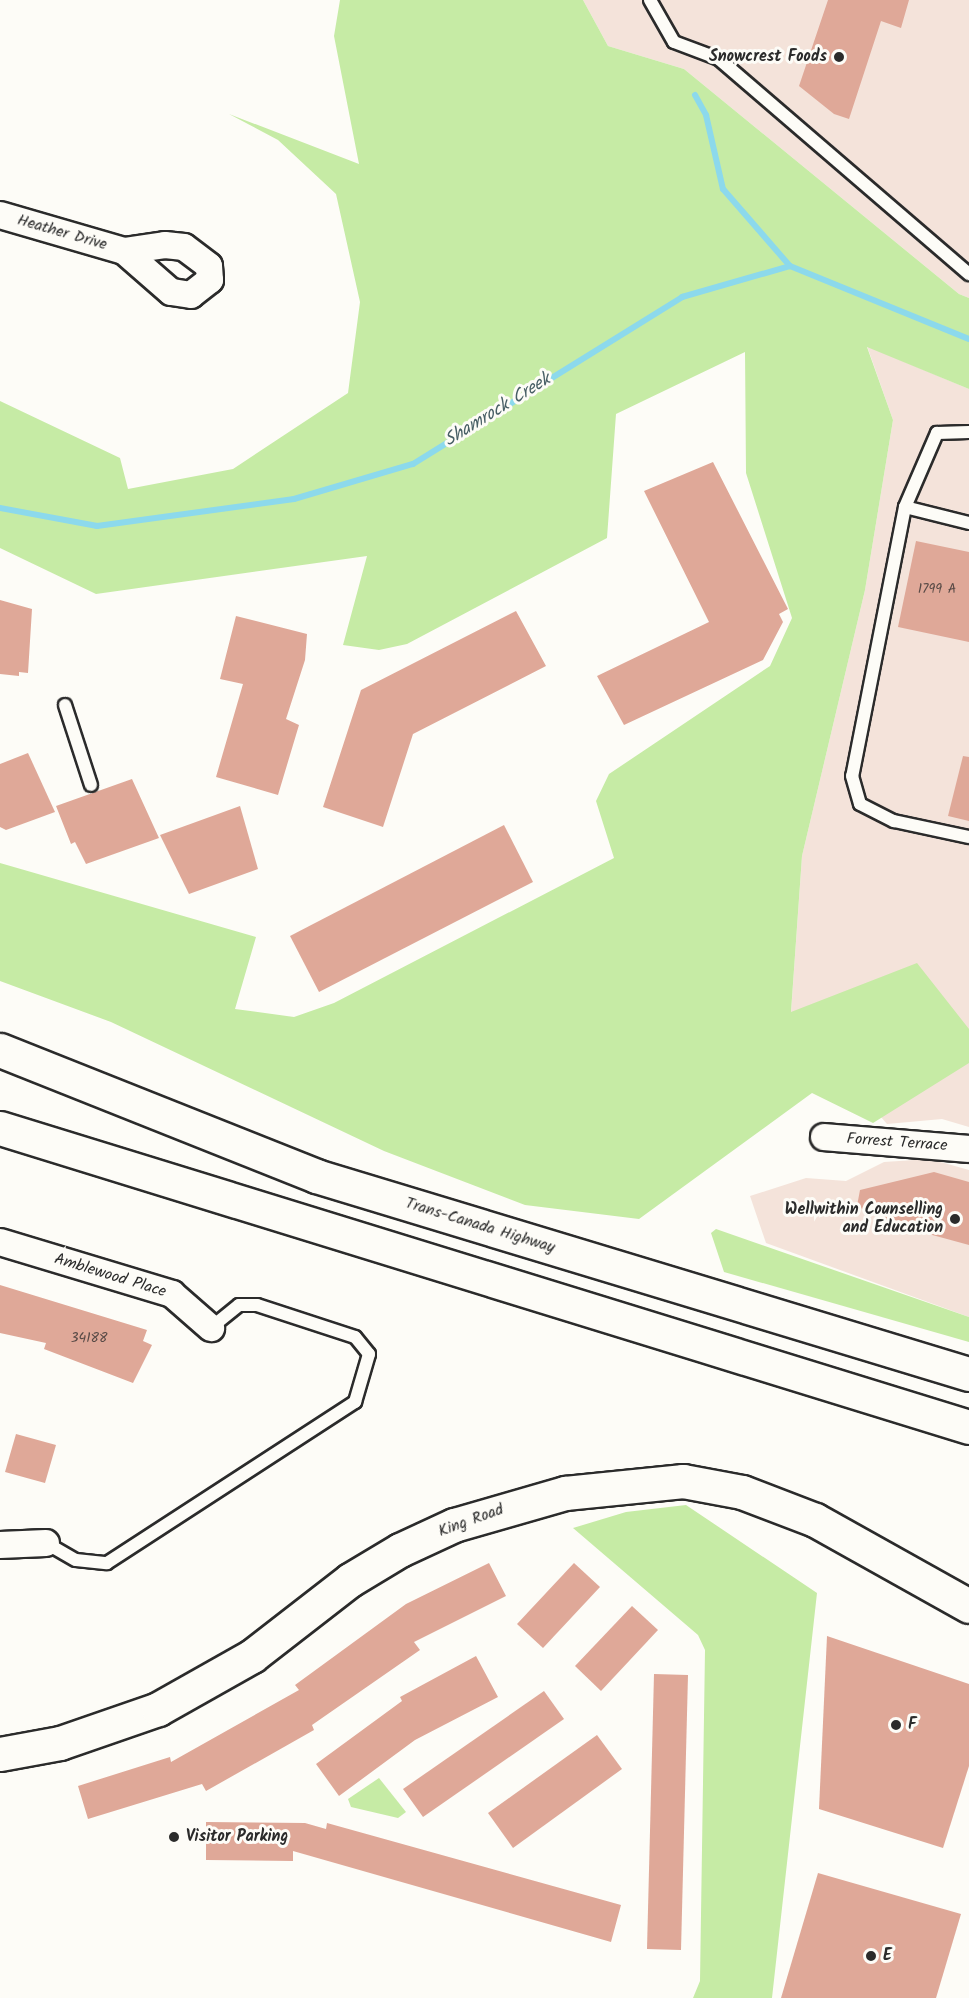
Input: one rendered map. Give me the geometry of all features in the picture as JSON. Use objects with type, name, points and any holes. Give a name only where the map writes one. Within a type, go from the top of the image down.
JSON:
[{"type":"main road","name":"Trans-Canada Highway","points":[[0,1050],[316,1176],[969,1374]]},
{"type":"main road","points":[[0,1128],[969,1426]]},
{"type":"main road","name":"King Road","points":[[0,1754],[60,1743],[158,1709],[243,1662],[350,1580],[400,1550],[454,1525],[565,1493],[683,1481],[742,1492],[815,1520],[969,1606]]},
{"type":"street","name":"Heather Drive","points":[[0,215],[124,251]]},
{"type":"street","name":"Forrest Terrace","points":[[824,1137],[969,1149]]},
{"type":"street","name":"Amblewood Place","points":[[0,1242],[172,1294],[211,1328]]},
{"type":"street","points":[[0,1545],[46,1543]]},
{"type":"lane","points":[[650,0],[674,42],[719,59],[969,274]]},
{"type":"lane","points":[[969,432],[937,433],[905,507],[852,776],[860,804],[894,820],[969,837]]},
{"type":"lane","points":[[905,507],[969,524]]},
{"type":"lane","points":[[65,705],[91,785]]},
{"type":"lane","points":[[46,1543],[76,1560],[107,1563],[355,1402],[369,1354],[356,1337],[257,1305],[239,1305],[211,1328]]},
{"type":"shaded area","points":[[583,0],[969,0],[969,298],[959,294],[684,69],[608,46]]},
{"type":"shaded area","points":[[867,346],[969,389],[969,1127],[942,1119],[887,1124],[791,1013],[802,856],[865,590],[893,420]]},
{"type":"shaded area","points":[[930,1159],[969,1170],[969,1317],[766,1243],[750,1196],[806,1178],[846,1181],[884,1162]]},
{"type":"green space","points":[[340,0],[583,0],[608,46],[684,69],[959,294],[969,298],[969,389],[867,347],[893,420],[865,590],[802,856],[791,1012],[917,963],[969,1029],[969,1063],[873,1123],[812,1093],[639,1219],[525,1205],[384,1151],[111,1022],[0,981],[0,863],[256,937],[235,1009],[294,1017],[334,1003],[614,858],[596,801],[609,774],[770,666],[792,618],[746,473],[745,352],[616,414],[607,538],[407,644],[379,650],[343,645],[367,556],[96,594],[0,548],[0,401],[120,458],[128,489],[233,469],[348,393],[360,302],[336,194],[278,140],[229,114],[359,164],[334,36]]},
{"type":"green space","points":[[716,1229],[969,1317],[969,1342],[724,1272],[711,1233]]},
{"type":"green space","points":[[686,1505],[817,1593],[772,1998],[693,1998],[700,1981],[705,1650],[698,1635],[573,1528],[626,1512]]},
{"type":"green space","points":[[379,1778],[406,1812],[398,1818],[351,1807],[348,1799]]},
{"type":"building","name":"Snowcrest Foods","points":[[828,0],[909,0],[901,28],[881,21],[849,119],[834,114],[799,86]]},
{"type":"building","points":[[713,462],[788,609],[779,614],[783,622],[763,660],[624,725],[597,676],[709,622],[644,491]]},
{"type":"building","points":[[916,541],[969,552],[969,642],[898,627]]},
{"type":"building","points":[[0,600],[32,609],[28,673],[19,672],[19,676],[0,674]]},
{"type":"building","points":[[516,611],[546,666],[413,734],[383,827],[323,807],[361,690]]},
{"type":"building","points":[[236,616],[307,634],[305,660],[286,719],[299,725],[278,795],[216,777],[243,684],[220,679]]},
{"type":"building","points":[[28,753],[55,812],[6,830],[0,827],[0,764]]},
{"type":"building","points":[[963,756],[969,757],[969,821],[948,816]]},
{"type":"building","points":[[132,779],[159,838],[86,864],[75,842],[71,844],[56,806]]},
{"type":"building","points":[[240,806],[258,869],[189,894],[160,835]]},
{"type":"building","points":[[504,825],[533,882],[319,992],[290,936]]},
{"type":"building","points":[[934,1172],[969,1182],[969,1245],[892,1224],[857,1206],[860,1190]]},
{"type":"building","points":[[0,1285],[147,1330],[143,1341],[152,1345],[133,1383],[44,1349],[46,1343],[0,1333]]},
{"type":"building","points":[[16,1434],[56,1445],[45,1483],[5,1472]]},
{"type":"building","points":[[489,1563],[506,1596],[414,1642],[420,1650],[312,1725],[314,1730],[206,1791],[202,1784],[88,1819],[78,1786],[170,1757],[171,1762],[299,1690],[295,1685],[406,1604]]},
{"type":"building","points":[[574,1563],[600,1587],[543,1648],[517,1624]]},
{"type":"building","points":[[632,1606],[658,1630],[601,1691],[575,1666]]},
{"type":"building","name":"F","points":[[827,1636],[969,1684],[969,1766],[943,1848],[819,1809]]},
{"type":"building","points":[[476,1656],[498,1697],[415,1740],[339,1796],[316,1764],[402,1701],[400,1697]]},
{"type":"building","points":[[654,1674],[688,1675],[681,1950],[647,1949]]},
{"type":"building","points":[[544,1691],[564,1719],[423,1817],[403,1789]]},
{"type":"building","points":[[597,1735],[622,1769],[513,1848],[488,1813]]},
{"type":"building","points":[[206,1822],[305,1823],[326,1829],[327,1823],[621,1905],[611,1942],[293,1851],[293,1861],[206,1860]]},
{"type":"building","name":"E","points":[[818,1873],[961,1914],[936,1998],[781,1998]]},
{"type":"waterway","name":"Shamrock Creek","points":[[695,95],[706,115],[723,189],[790,266],[969,339]]},
{"type":"waterway","name":"Shamrock Creek","points":[[0,508],[97,526],[294,499],[413,464],[682,297],[790,266]]},
{"type":"place","name":"Snowcrest Foods","points":[[839,57]]},
{"type":"place","name":"Wellwithin Counselling and Education","points":[[955,1219]]},
{"type":"place","name":"F","points":[[896,1725]]},
{"type":"place","name":"Visitor Parking","points":[[174,1837]]},
{"type":"place","name":"E","points":[[871,1956]]}]
